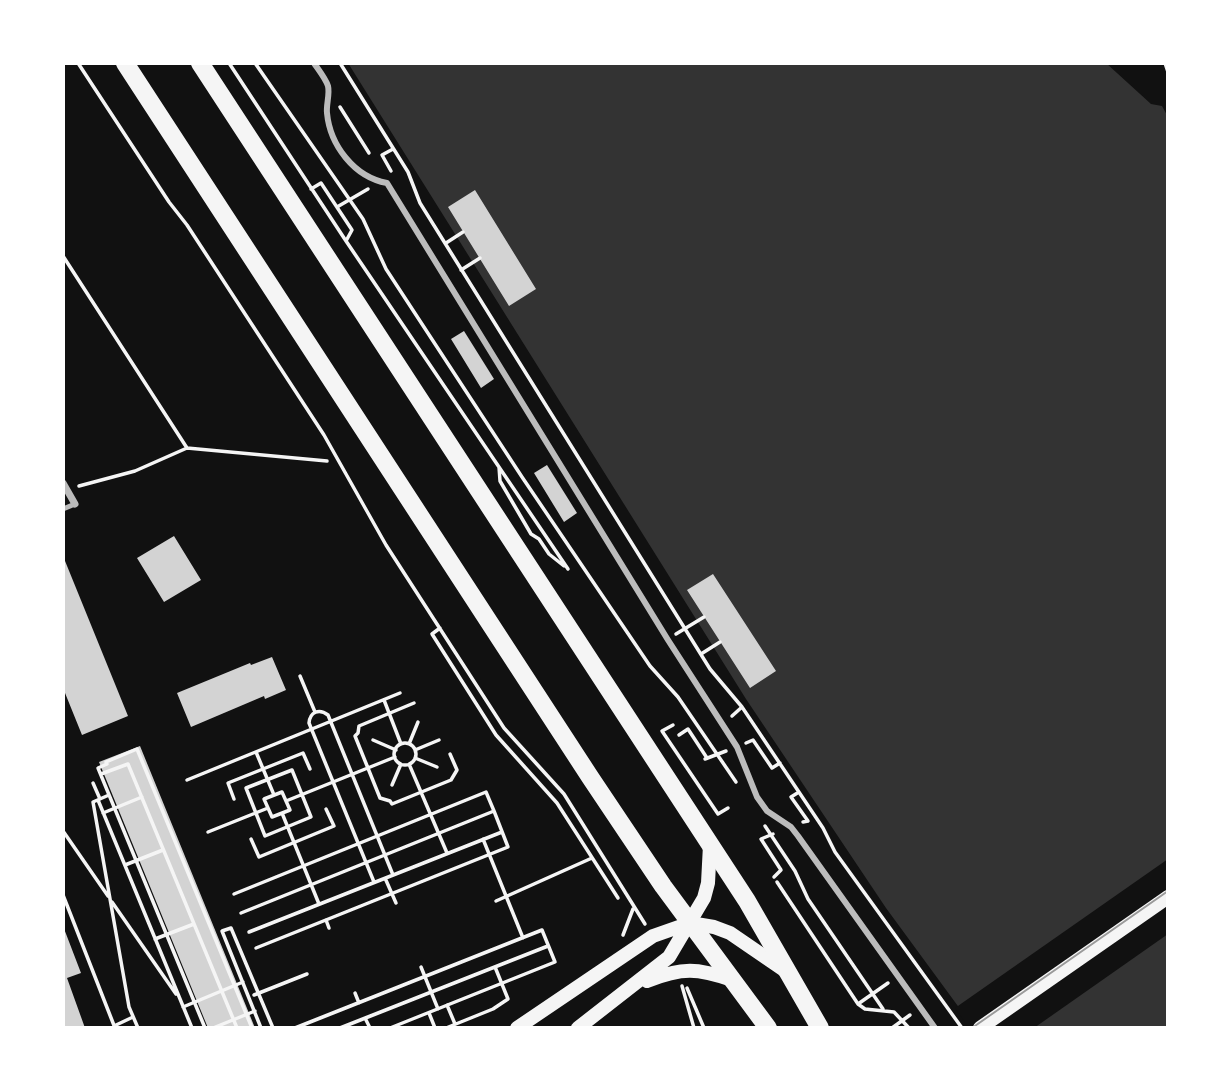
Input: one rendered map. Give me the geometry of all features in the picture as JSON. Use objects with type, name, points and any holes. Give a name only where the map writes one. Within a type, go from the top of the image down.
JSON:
[{"type":"main road","points":[[125,63],[582,766],[690,923],[768,1028]]},
{"type":"main road","points":[[200,63],[747,901],[820,1028]]},
{"type":"main road","points":[[578,1028],[669,957],[704,898],[708,883],[709,845]]},
{"type":"main road","points":[[980,1028],[1168,897]]},
{"type":"main road","points":[[517,1028],[653,936],[690,923],[730,933],[791,975]]},
{"type":"main road","points":[[633,986],[658,976],[687,970],[707,972],[732,980]]},
{"type":"street","points":[[314,63],[328,86],[327,113],[330,127],[342,152],[359,171],[370,178],[387,183],[668,640],[737,747],[757,797],[768,811],[791,827],[934,1028]]},
{"type":"street","points":[[65,487],[75,504]]},
{"type":"lane","points":[[63,509],[75,504]]},
{"type":"path","points":[[78,63],[324,435],[386,545],[504,728],[564,794],[626,891],[640,918]]},
{"type":"path","points":[[229,63],[311,189],[499,465],[568,569],[549,554],[539,539],[531,534],[500,481],[499,465]]},
{"type":"path","points":[[255,63],[363,219],[386,269],[522,477],[650,666],[678,697],[740,789]]},
{"type":"path","points":[[340,63],[408,172],[420,203],[701,654],[780,763],[823,828],[835,852],[962,1028]]},
{"type":"path","points":[[1165,63],[1168,72]]},
{"type":"path","points":[[337,102],[369,153]]},
{"type":"path","points":[[391,170],[382,155],[394,148]]},
{"type":"path","points":[[311,189],[321,183],[352,230],[346,241]]},
{"type":"path","points":[[429,254],[463,232]]},
{"type":"path","points":[[63,256],[187,448]]},
{"type":"path","points":[[461,270],[480,258]]},
{"type":"path","points":[[65,487],[135,471],[187,448],[327,461]]},
{"type":"path","points":[[672,636],[704,617]]},
{"type":"path","points":[[440,628],[432,634],[496,735],[557,803],[584,839],[592,858],[618,898]]},
{"type":"path","points":[[701,654],[720,642]]},
{"type":"path","points":[[300,676],[315,712]]},
{"type":"path","points":[[187,780],[400,693]]},
{"type":"path","points":[[383,700],[401,744]]},
{"type":"path","points":[[414,703],[359,726],[355,736],[380,798],[392,804],[451,780],[457,770],[450,754]]},
{"type":"path","points":[[734,719],[731,715],[742,707]]},
{"type":"path","points":[[374,882],[312,729],[309,719],[315,712],[325,712],[331,721],[393,875]]},
{"type":"path","points":[[409,744],[418,722]]},
{"type":"path","points":[[673,725],[663,731],[718,814],[728,808]]},
{"type":"path","points":[[680,735],[688,729],[706,759],[718,755]]},
{"type":"path","points":[[373,740],[396,750]]},
{"type":"path","points":[[415,750],[439,740]]},
{"type":"path","points":[[397,746],[414,746],[415,758],[410,764],[397,762],[397,746]]},
{"type":"path","points":[[205,1028],[98,768],[136,749],[252,1028]]},
{"type":"path","points":[[759,749],[772,768],[780,763]]},
{"type":"path","points":[[256,752],[274,795]]},
{"type":"path","points":[[234,799],[228,783],[303,753],[310,769]]},
{"type":"path","points":[[286,801],[395,757]]},
{"type":"path","points":[[415,758],[436,767]]},
{"type":"path","points":[[101,774],[128,764],[237,1028]]},
{"type":"path","points":[[392,785],[401,764]]},
{"type":"path","points":[[410,764],[447,853]]},
{"type":"path","points":[[292,770],[302,794],[311,817],[265,836],[246,788],[292,770]]},
{"type":"path","points":[[93,783],[192,1028]]},
{"type":"path","points":[[282,792],[286,801],[290,810],[272,817],[264,799],[282,792]]},
{"type":"path","points":[[234,894],[486,792],[509,847],[256,948]]},
{"type":"path","points":[[799,792],[791,797],[805,816]]},
{"type":"path","points":[[109,795],[93,802],[129,1007],[138,1028]]},
{"type":"path","points":[[103,813],[142,797]]},
{"type":"path","points":[[208,832],[268,808]]},
{"type":"path","points":[[251,839],[259,857],[334,826],[326,809]]},
{"type":"path","points":[[241,913],[494,811]]},
{"type":"path","points":[[282,813],[319,904]]},
{"type":"path","points":[[763,823],[795,870],[808,900],[883,1009]]},
{"type":"path","points":[[63,831],[181,1001]]},
{"type":"path","points":[[249,932],[502,832]]},
{"type":"path","points":[[483,839],[523,938]]},
{"type":"path","points":[[767,848],[781,870],[774,877]]},
{"type":"path","points":[[125,865],[163,850]]},
{"type":"path","points":[[496,901],[592,858]]},
{"type":"path","points":[[386,878],[396,903]]},
{"type":"path","points":[[777,882],[858,1004],[865,1009],[894,1012],[909,1028]]},
{"type":"path","points":[[63,895],[114,1027],[133,1017]]},
{"type":"path","points":[[619,943],[633,908]]},
{"type":"path","points":[[326,920],[329,929]]},
{"type":"path","points":[[155,939],[194,924]]},
{"type":"path","points":[[261,1028],[222,931],[231,928],[256,994],[273,1028]]},
{"type":"path","points":[[295,1028],[542,930],[555,962],[390,1028]]},
{"type":"path","points":[[340,1028],[548,946]]},
{"type":"path","points":[[421,967],[438,1009]]},
{"type":"path","points":[[446,1028],[493,1009],[508,999],[495,967]]},
{"type":"path","points":[[256,994],[307,974]]},
{"type":"path","points":[[858,1004],[897,976]]},
{"type":"path","points":[[183,1007],[243,982]]},
{"type":"path","points":[[681,983],[694,1028]]},
{"type":"path","points":[[687,988],[704,1028]]},
{"type":"path","points":[[355,993],[359,1003]]},
{"type":"path","points":[[447,1005],[455,1024]]},
{"type":"path","points":[[892,1028],[920,1008]]},
{"type":"path","points":[[214,1028],[255,1011]]},
{"type":"path","points":[[429,1013],[435,1028]]},
{"type":"path","points":[[365,1018],[370,1028]]},
{"type":"shaded area","points":[[348,63],[1106,63],[1151,104],[1162,106],[1168,117],[1168,1028],[974,1028],[886,908],[746,699]]},
{"type":"pier","points":[[1168,859],[1168,934],[1034,1028],[969,1028],[955,1008]]},
{"type":"building","points":[[475,190],[536,289],[509,306],[448,207]]},
{"type":"building","points":[[464,331],[494,379],[481,388],[451,339]]},
{"type":"building","points":[[547,465],[577,513],[564,522],[534,473]]},
{"type":"building","points":[[174,536],[201,580],[164,602],[137,558]]},
{"type":"building","points":[[63,556],[128,716],[82,735],[63,688]]},
{"type":"building","points":[[713,574],[776,671],[750,688],[687,590]]},
{"type":"building","points":[[272,657],[286,690],[265,699],[264,696],[191,727],[177,693],[250,663],[251,665]]},
{"type":"building","points":[[140,746],[255,1028],[208,1028],[99,762]]},
{"type":"building","points":[[63,926],[81,973],[67,978],[85,1028],[63,1028]]},
{"type":"tram line","points":[[972,1028],[1168,891]]}]
